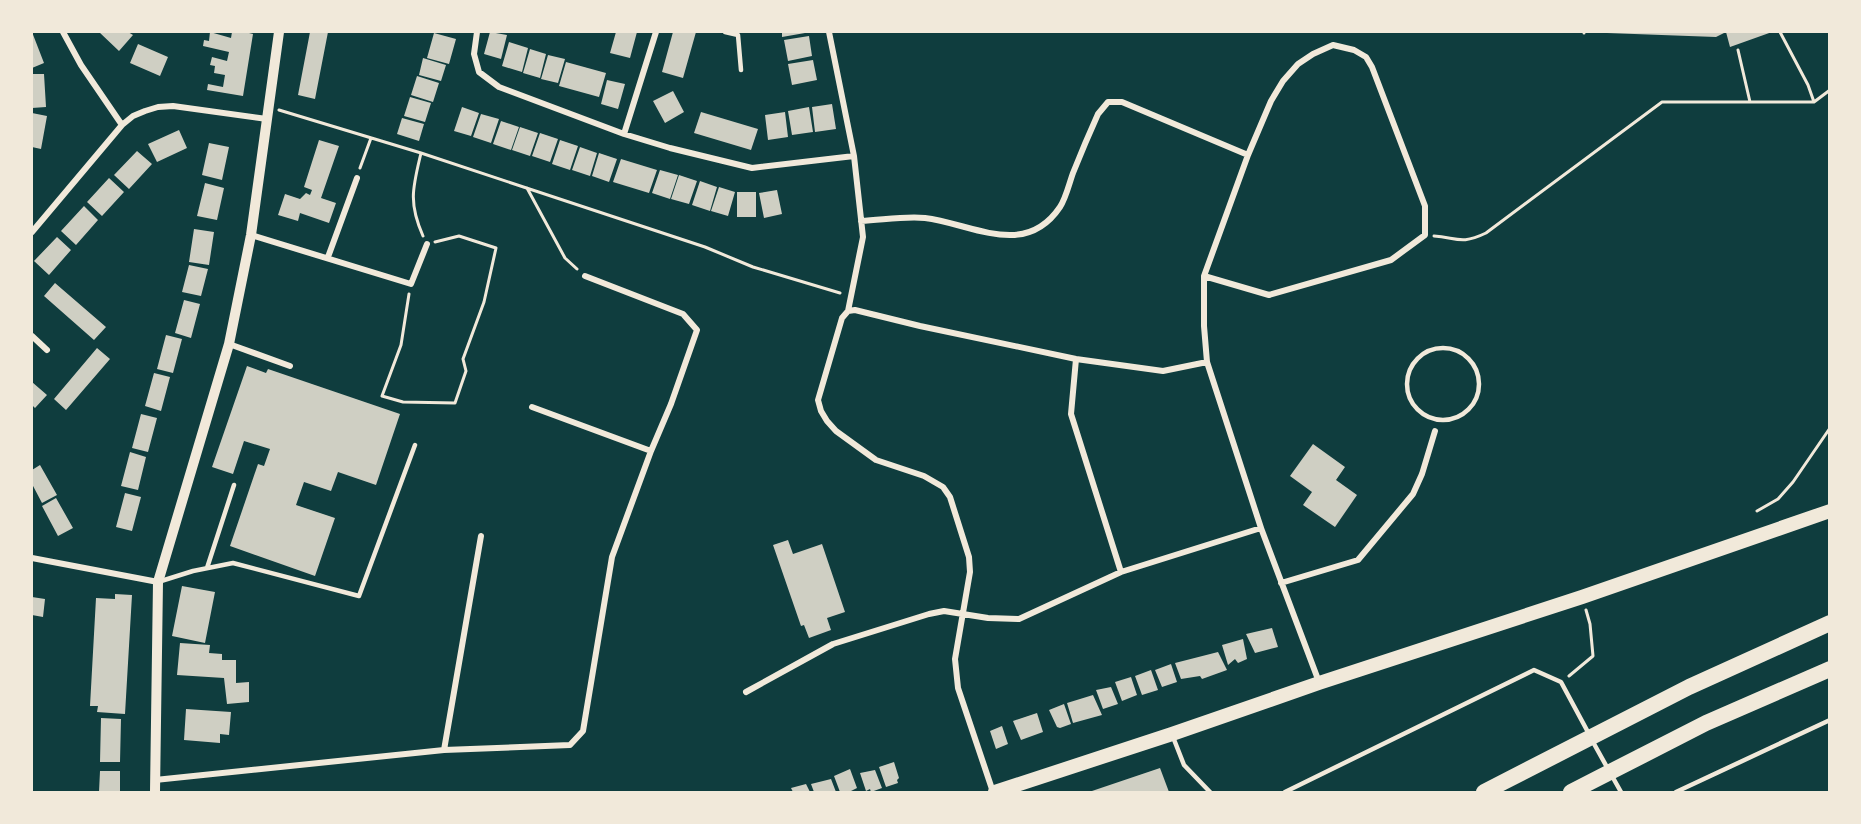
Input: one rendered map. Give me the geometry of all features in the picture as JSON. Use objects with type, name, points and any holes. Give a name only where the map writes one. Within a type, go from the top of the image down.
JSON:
[{"type":"highway","points":[[1484,792],[1689,687],[1830,623]]},
{"type":"highway","points":[[1571,792],[1706,723],[1830,669]]},
{"type":"main road","points":[[994,792],[1582,597],[1830,511]]},
{"type":"street","points":[[63,32],[81,65],[122,125]]},
{"type":"street","points":[[155,792],[158,582],[229,344],[251,235],[279,32]]},
{"type":"street","points":[[477,32],[474,54],[479,72],[499,87],[624,134],[752,168],[854,156]]},
{"type":"street","points":[[624,134],[656,32]]},
{"type":"street","points":[[829,32],[854,156],[863,237],[848,311],[842,318],[818,400],[827,421],[876,460],[924,476],[944,487],[950,497],[969,557],[970,572],[955,659],[958,687],[994,792]]},
{"type":"street","points":[[1204,276],[1269,295],[1391,260],[1425,235],[1425,206],[1372,67],[1366,57],[1354,50],[1333,45],[1312,54],[1298,64],[1283,81],[1271,101],[1248,155],[1204,276],[1207,362],[1261,528],[1319,683]]},
{"type":"street","points":[[861,221],[897,217],[927,218],[1006,236],[1034,231],[1049,221],[1061,205],[1098,114],[1108,102],[1122,102],[1248,155]]},
{"type":"street","points":[[32,232],[122,125],[133,116],[158,107],[173,106],[267,119]]},
{"type":"street","points":[[327,257],[357,178]]},
{"type":"street","points":[[251,235],[411,284],[427,244]]},
{"type":"street","points":[[155,780],[444,750],[570,744],[583,731],[612,557],[671,404],[696,330],[684,314],[585,276]]},
{"type":"street","points":[[848,311],[855,310],[1076,359],[1163,371],[1207,362]]},
{"type":"street","points":[[32,336],[47,350]]},
{"type":"street","points":[[229,344],[290,366]]},
{"type":"street","points":[[1076,359],[1071,414],[1121,572]]},
{"type":"street","points":[[532,407],[651,451]]},
{"type":"street","points":[[1281,583],[1358,560],[1413,494],[1422,474],[1435,431]]},
{"type":"street","points":[[746,692],[833,644],[929,614],[944,612],[988,618],[1020,619],[1121,572],[1261,528]]},
{"type":"street","points":[[444,750],[481,536]]},
{"type":"street","points":[[32,558],[158,582]]},
{"type":"lane","points":[[725,32],[738,35],[741,70]]},
{"type":"lane","points":[[1444,347],[1459,351],[1471,360],[1478,374],[1479,389],[1474,404],[1463,415],[1449,420],[1434,420],[1420,413],[1410,401],[1406,387],[1408,371],[1416,358],[1429,350],[1444,347]]},
{"type":"lane","points":[[1434,420],[1435,431]]},
{"type":"lane","points":[[158,582],[233,563],[359,596],[416,445]]},
{"type":"lane","points":[[207,568],[234,485]]},
{"type":"lane","points":[[1285,792],[1534,670],[1561,682],[1621,792]]},
{"type":"lane","points":[[1676,792],[1830,720]]},
{"type":"lane","points":[[1172,734],[1184,765],[1210,792]]},
{"type":"path","points":[[1780,32],[1808,85],[1814,102]]},
{"type":"path","points":[[1738,50],[1750,102]]},
{"type":"path","points":[[1425,235],[1458,241],[1486,233],[1662,102],[1814,102],[1830,90]]},
{"type":"path","points":[[269,107],[421,153],[705,247],[753,267],[851,297]]},
{"type":"path","points":[[357,178],[371,138]]},
{"type":"path","points":[[411,284],[400,345],[382,396],[403,402],[454,403],[466,371],[463,359],[484,302],[496,248],[459,236],[427,244],[414,216],[412,189],[421,153]]},
{"type":"path","points":[[527,188],[565,258],[585,276]]},
{"type":"path","points":[[1757,511],[1778,500],[1830,428]]},
{"type":"path","points":[[1561,682],[1593,656],[1590,624],[1582,597]]},
{"type":"building","points":[[32,32],[44,63],[32,68]]},
{"type":"building","points":[[99,32],[128,32],[133,35],[119,51]]},
{"type":"building","points":[[210,32],[231,38],[232,32],[253,34],[243,96],[207,90],[208,84],[223,87],[225,75],[214,73],[215,66],[210,65],[212,57],[227,61],[229,52],[203,46],[204,40],[209,41]]},
{"type":"building","points":[[310,32],[328,32],[315,99],[298,95]]},
{"type":"building","points":[[490,32],[507,35],[501,59],[484,54]]},
{"type":"building","points":[[616,32],[637,32],[630,58],[610,53]]},
{"type":"building","points":[[673,32],[696,32],[683,78],[662,72]]},
{"type":"building","points":[[782,32],[805,32],[805,33],[782,37]]},
{"type":"building","points":[[1607,32],[1726,32],[1716,37]]},
{"type":"building","points":[[1726,32],[1772,32],[1730,47]]},
{"type":"building","points":[[434,33],[456,39],[449,64],[427,58]]},
{"type":"building","points":[[809,36],[812,56],[788,61],[784,40]]},
{"type":"building","points":[[509,42],[528,48],[522,72],[502,66]]},
{"type":"building","points":[[138,44],[168,57],[160,76],[130,63]]},
{"type":"building","points":[[530,49],[546,54],[540,78],[523,73]]},
{"type":"building","points":[[548,55],[565,59],[558,83],[541,79]]},
{"type":"building","points":[[423,58],[446,65],[441,81],[419,75]]},
{"type":"building","points":[[813,60],[817,80],[792,85],[788,64]]},
{"type":"building","points":[[566,62],[606,73],[599,97],[559,86]]},
{"type":"building","points":[[32,74],[44,74],[46,107],[32,108]]},
{"type":"building","points":[[417,76],[439,83],[433,102],[411,95]]},
{"type":"building","points":[[607,80],[625,84],[618,109],[601,104]]},
{"type":"building","points":[[673,91],[684,112],[665,123],[653,101]]},
{"type":"building","points":[[410,97],[431,103],[425,122],[404,116]]},
{"type":"building","points":[[832,104],[836,129],[815,132],[812,107]]},
{"type":"building","points":[[462,107],[479,113],[471,136],[454,131]]},
{"type":"building","points":[[809,107],[813,132],[792,135],[788,111]]},
{"type":"building","points":[[701,112],[758,129],[751,150],[694,133]]},
{"type":"building","points":[[785,112],[788,137],[768,140],[765,115]]},
{"type":"building","points":[[32,113],[47,116],[41,149],[32,147]]},
{"type":"building","points":[[481,114],[499,119],[491,143],[473,137]]},
{"type":"building","points":[[402,118],[424,124],[419,141],[397,134]]},
{"type":"building","points":[[501,121],[519,127],[511,150],[493,144]]},
{"type":"building","points":[[520,127],[538,133],[530,156],[512,150]]},
{"type":"building","points":[[179,130],[187,148],[157,162],[148,144]]},
{"type":"building","points":[[540,133],[558,139],[550,162],[532,156]]},
{"type":"building","points":[[319,140],[339,146],[321,198],[336,203],[329,223],[300,213],[298,221],[278,215],[285,194],[300,199],[306,193],[310,195],[312,190],[304,187]]},
{"type":"building","points":[[560,140],[578,146],[570,170],[552,164]]},
{"type":"building","points":[[209,143],[229,147],[222,180],[202,175]]},
{"type":"building","points":[[580,147],[597,153],[590,176],[572,170]]},
{"type":"building","points":[[137,151],[152,164],[129,189],[114,175]]},
{"type":"building","points":[[599,153],[617,159],[609,182],[592,176]]},
{"type":"building","points":[[621,159],[657,170],[649,193],[613,182]]},
{"type":"building","points":[[660,170],[678,175],[670,199],[652,193]]},
{"type":"building","points":[[679,175],[697,181],[689,204],[671,199]]},
{"type":"building","points":[[109,178],[124,192],[102,216],[87,202]]},
{"type":"building","points":[[700,181],[717,187],[710,211],[692,205]]},
{"type":"building","points":[[205,183],[224,188],[217,220],[197,216]]},
{"type":"building","points":[[719,187],[735,192],[728,216],[711,211]]},
{"type":"building","points":[[777,190],[782,214],[764,218],[759,193]]},
{"type":"building","points":[[737,192],[756,192],[756,217],[737,217]]},
{"type":"building","points":[[84,206],[98,220],[76,245],[61,231]]},
{"type":"building","points":[[194,229],[214,232],[209,265],[189,262]]},
{"type":"building","points":[[57,237],[71,250],[49,275],[34,261]]},
{"type":"building","points":[[189,265],[208,269],[201,296],[182,292]]},
{"type":"building","points":[[55,283],[106,327],[94,340],[44,296]]},
{"type":"building","points":[[184,300],[200,304],[191,338],[175,333]]},
{"type":"building","points":[[166,335],[182,339],[173,373],[157,369]]},
{"type":"building","points":[[97,348],[110,359],[66,410],[54,399]]},
{"type":"building","points":[[247,366],[266,373],[268,369],[400,414],[376,485],[338,472],[331,491],[304,482],[296,505],[335,518],[315,576],[230,546],[258,464],[264,466],[270,449],[244,441],[233,474],[212,467]]},
{"type":"building","points":[[154,373],[170,377],[161,411],[145,406]]},
{"type":"building","points":[[32,382],[47,395],[35,408],[32,405]]},
{"type":"building","points":[[141,414],[157,418],[148,452],[132,448]]},
{"type":"building","points":[[1313,444],[1345,467],[1336,480],[1357,495],[1335,527],[1303,505],[1312,492],[1290,476]]},
{"type":"building","points":[[130,452],[146,457],[138,490],[121,486]]},
{"type":"building","points":[[40,465],[57,495],[42,503],[32,484],[32,470]]},
{"type":"building","points":[[125,493],[141,497],[132,531],[116,527]]},
{"type":"building","points":[[56,498],[73,528],[58,536],[42,506]]},
{"type":"building","points":[[788,540],[793,554],[822,544],[845,612],[827,618],[831,630],[809,638],[804,625],[801,626],[773,545]]},
{"type":"building","points":[[182,586],[215,592],[205,643],[172,636]]},
{"type":"building","points":[[115,594],[132,595],[125,714],[97,712],[98,706],[90,706],[96,598],[115,599]]},
{"type":"building","points":[[32,597],[45,599],[43,617],[32,615]]},
{"type":"building","points":[[1272,628],[1278,647],[1255,653],[1246,634]]},
{"type":"building","points":[[1243,639],[1247,659],[1238,663],[1235,659],[1228,665],[1222,645]]},
{"type":"building","points":[[180,643],[210,645],[209,653],[222,654],[222,660],[236,660],[236,683],[249,682],[249,702],[227,704],[224,678],[177,675]]},
{"type":"building","points":[[1218,652],[1227,670],[1202,679],[1200,676],[1181,679],[1175,663]]},
{"type":"building","points":[[1171,664],[1177,682],[1162,687],[1155,670]]},
{"type":"building","points":[[1151,670],[1158,690],[1142,695],[1135,676]]},
{"type":"building","points":[[1131,677],[1137,695],[1122,701],[1115,682]]},
{"type":"building","points":[[1111,687],[1118,704],[1103,709],[1096,690]]},
{"type":"building","points":[[1093,695],[1102,715],[1073,723],[1067,703]]},
{"type":"building","points":[[1064,704],[1071,724],[1060,728],[1057,727],[1049,710]]},
{"type":"building","points":[[186,709],[231,712],[229,735],[220,734],[220,743],[184,740]]},
{"type":"building","points":[[1037,713],[1043,732],[1021,740],[1013,721]]},
{"type":"building","points":[[101,718],[121,719],[120,762],[100,762]]},
{"type":"building","points":[[1002,726],[1008,744],[996,749],[990,731]]},
{"type":"building","points":[[894,762],[899,778],[898,783],[886,787],[879,767]]},
{"type":"building","points":[[1160,768],[1169,792],[1089,792]]},
{"type":"building","points":[[850,769],[857,788],[849,792],[840,792],[834,776]]},
{"type":"building","points":[[875,770],[882,788],[871,792],[870,789],[866,791],[860,773]]},
{"type":"building","points":[[100,771],[120,771],[120,792],[99,792]]},
{"type":"building","points":[[831,779],[836,792],[814,792],[811,784]]},
{"type":"building","points":[[806,784],[810,792],[793,792],[791,788]]}]
